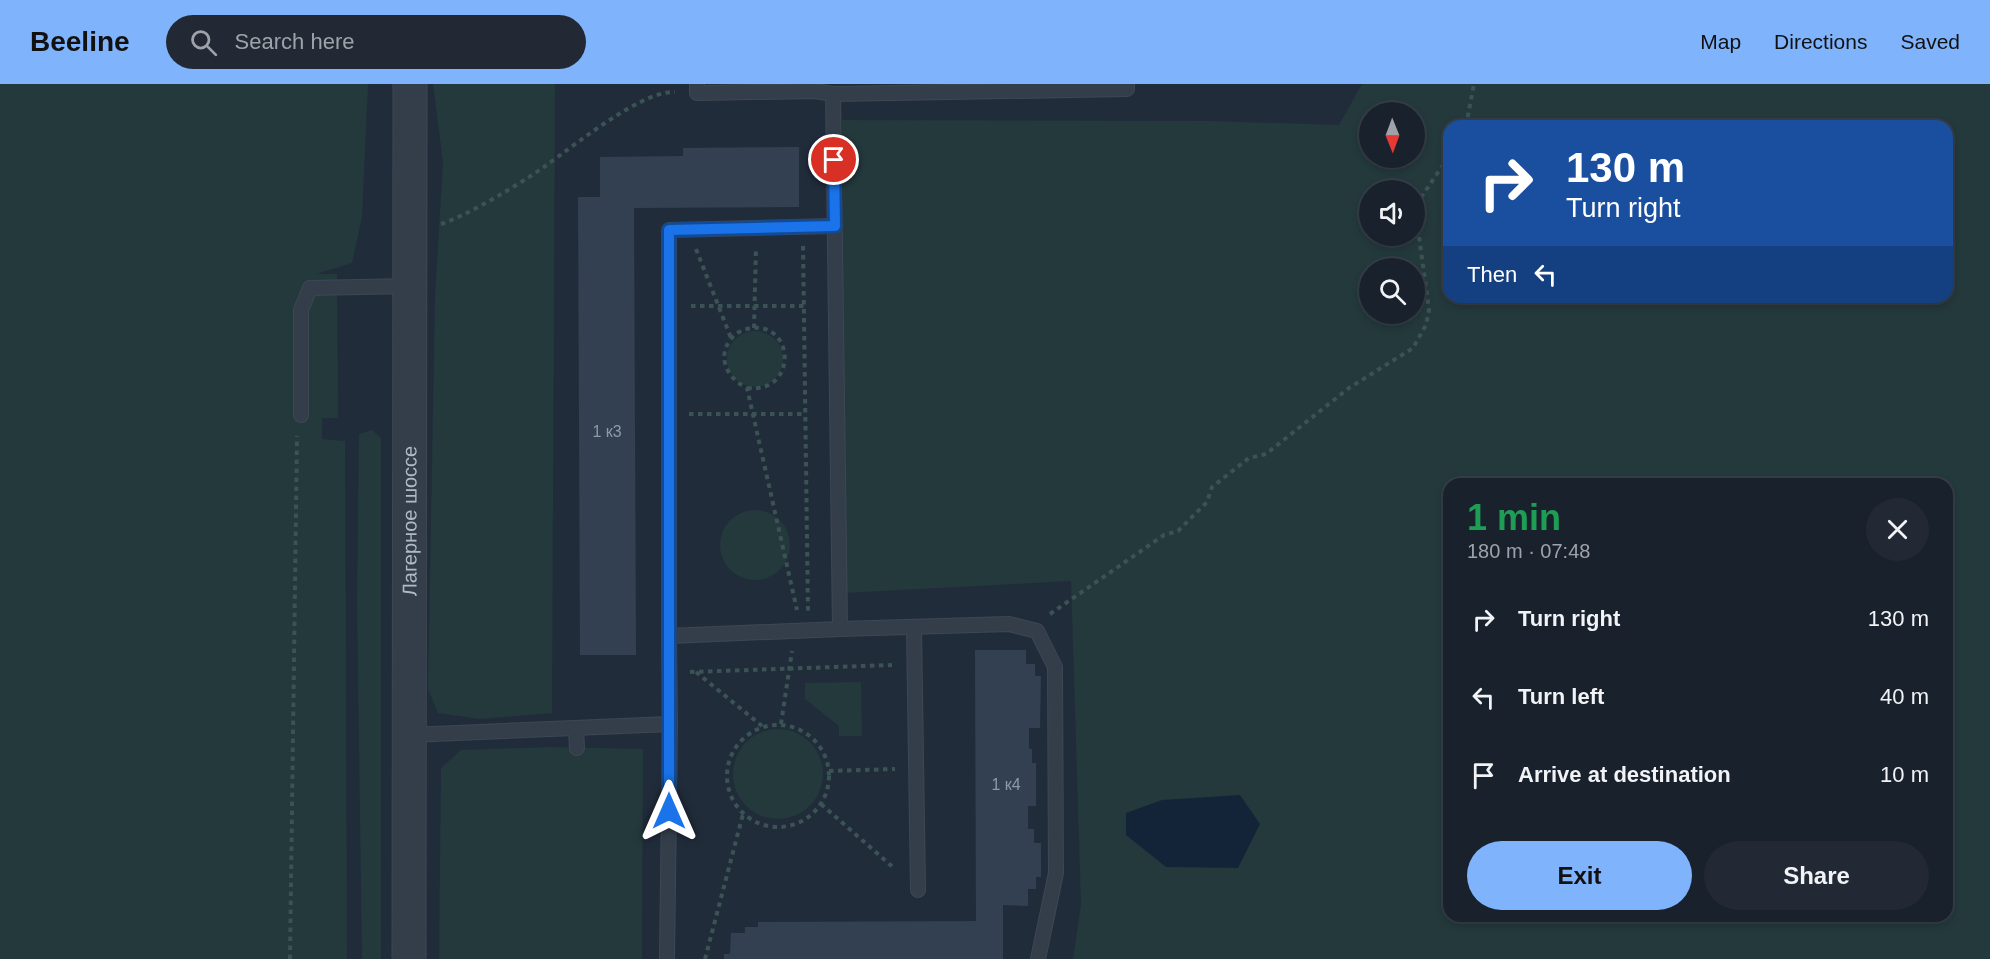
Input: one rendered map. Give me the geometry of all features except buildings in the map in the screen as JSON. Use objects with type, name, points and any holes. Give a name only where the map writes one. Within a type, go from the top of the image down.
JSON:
[{"type":"street","name":"Лагерное шоссе","points":[[409,959],[412,286],[410,84]]},
{"type":"lane","points":[[697,88],[765,88],[833,94],[1127,89],[1127,84]]},
{"type":"lane","points":[[833,94],[840,628]]},
{"type":"lane","points":[[667,959],[670,724],[668,674],[669,230],[756,230],[835,226]]},
{"type":"lane","points":[[301,414],[302,310],[309,288],[412,286]]},
{"type":"lane","points":[[669,636],[840,628],[1009,624],[1037,631],[1055,667],[1056,873],[1038,959]]},
{"type":"lane","points":[[914,628],[918,890]]},
{"type":"lane","points":[[410,735],[670,724]]},
{"type":"lane","points":[[576,728],[577,748]]},
{"type":"path","points":[[1467,120],[1474,84]]},
{"type":"path","points":[[411,230],[443,223],[526,179],[613,119],[663,92],[697,88]]},
{"type":"path","points":[[1037,631],[1048,615],[1164,535],[1178,531],[1207,502],[1212,487],[1249,458],[1266,454],[1349,388],[1413,348],[1426,325],[1429,310],[1416,214],[1418,202],[1443,165]]},
{"type":"path","points":[[797,610],[808,612],[803,227]]},
{"type":"path","points":[[754,327],[756,230]]},
{"type":"path","points":[[688,231],[731,338]]},
{"type":"path","points":[[668,307],[804,306]]},
{"type":"path","points":[[754,327],[775,335],[783,346],[785,364],[779,378],[770,385],[747,388],[731,379],[724,365],[725,351],[731,338],[744,329],[754,327]]},
{"type":"path","points":[[747,388],[797,610],[781,724]]},
{"type":"path","points":[[290,959],[296,439],[301,414]]},
{"type":"path","points":[[668,414],[806,414]]},
{"type":"path","points":[[668,674],[915,664]]},
{"type":"path","points":[[696,672],[762,726]]},
{"type":"path","points":[[781,724],[799,728],[814,738],[825,753],[829,771],[828,788],[821,804],[805,819],[784,827],[763,825],[743,814],[732,800],[727,783],[727,765],[734,748],[746,735],[762,726],[781,724]]},
{"type":"path","points":[[829,771],[916,769]]},
{"type":"path","points":[[821,804],[918,890]]},
{"type":"path","points":[[705,959],[743,814]]},
{"type":"green space","points":[[0,84],[368,84],[362,217],[352,263],[316,274],[337,274],[338,418],[322,418],[322,439],[345,441],[347,959],[0,959]]},
{"type":"green space","points":[[433,84],[555,84],[552,713],[480,719],[438,713],[428,689],[435,296],[443,162]]},
{"type":"green space","points":[[1362,84],[1990,84],[1990,959],[1073,959],[1081,904],[1071,581],[845,593],[842,120],[1210,121],[1339,125]]},
{"type":"green space","points":[[749,331],[761,331],[771,335],[779,343],[783,359],[779,375],[771,383],[761,387],[749,387],[739,383],[731,375],[727,365],[727,353],[731,343],[739,335]]},
{"type":"green space","points":[[372,430],[381,438],[381,959],[362,959],[357,601],[359,434]]},
{"type":"green space","points":[[755,510],[774,516],[784,526],[790,545],[784,564],[774,574],[755,580],[736,574],[726,564],[720,545],[726,526],[736,516]]},
{"type":"green space","points":[[861,682],[862,736],[839,736],[839,726],[805,699],[805,683]]},
{"type":"green space","points":[[778,729],[795,732],[810,742],[820,757],[823,774],[820,791],[810,806],[795,816],[778,819],[761,816],[746,806],[736,791],[733,774],[736,757],[746,742],[761,732]]},
{"type":"green space","points":[[550,747],[643,749],[642,959],[439,959],[441,768],[461,750]]},
{"type":"water","points":[[1240,795],[1260,824],[1238,868],[1166,867],[1126,835],[1126,813],[1162,800]]},
{"type":"route","points":[[669,811],[669,230],[756,230],[835,226],[834,160]]}]
